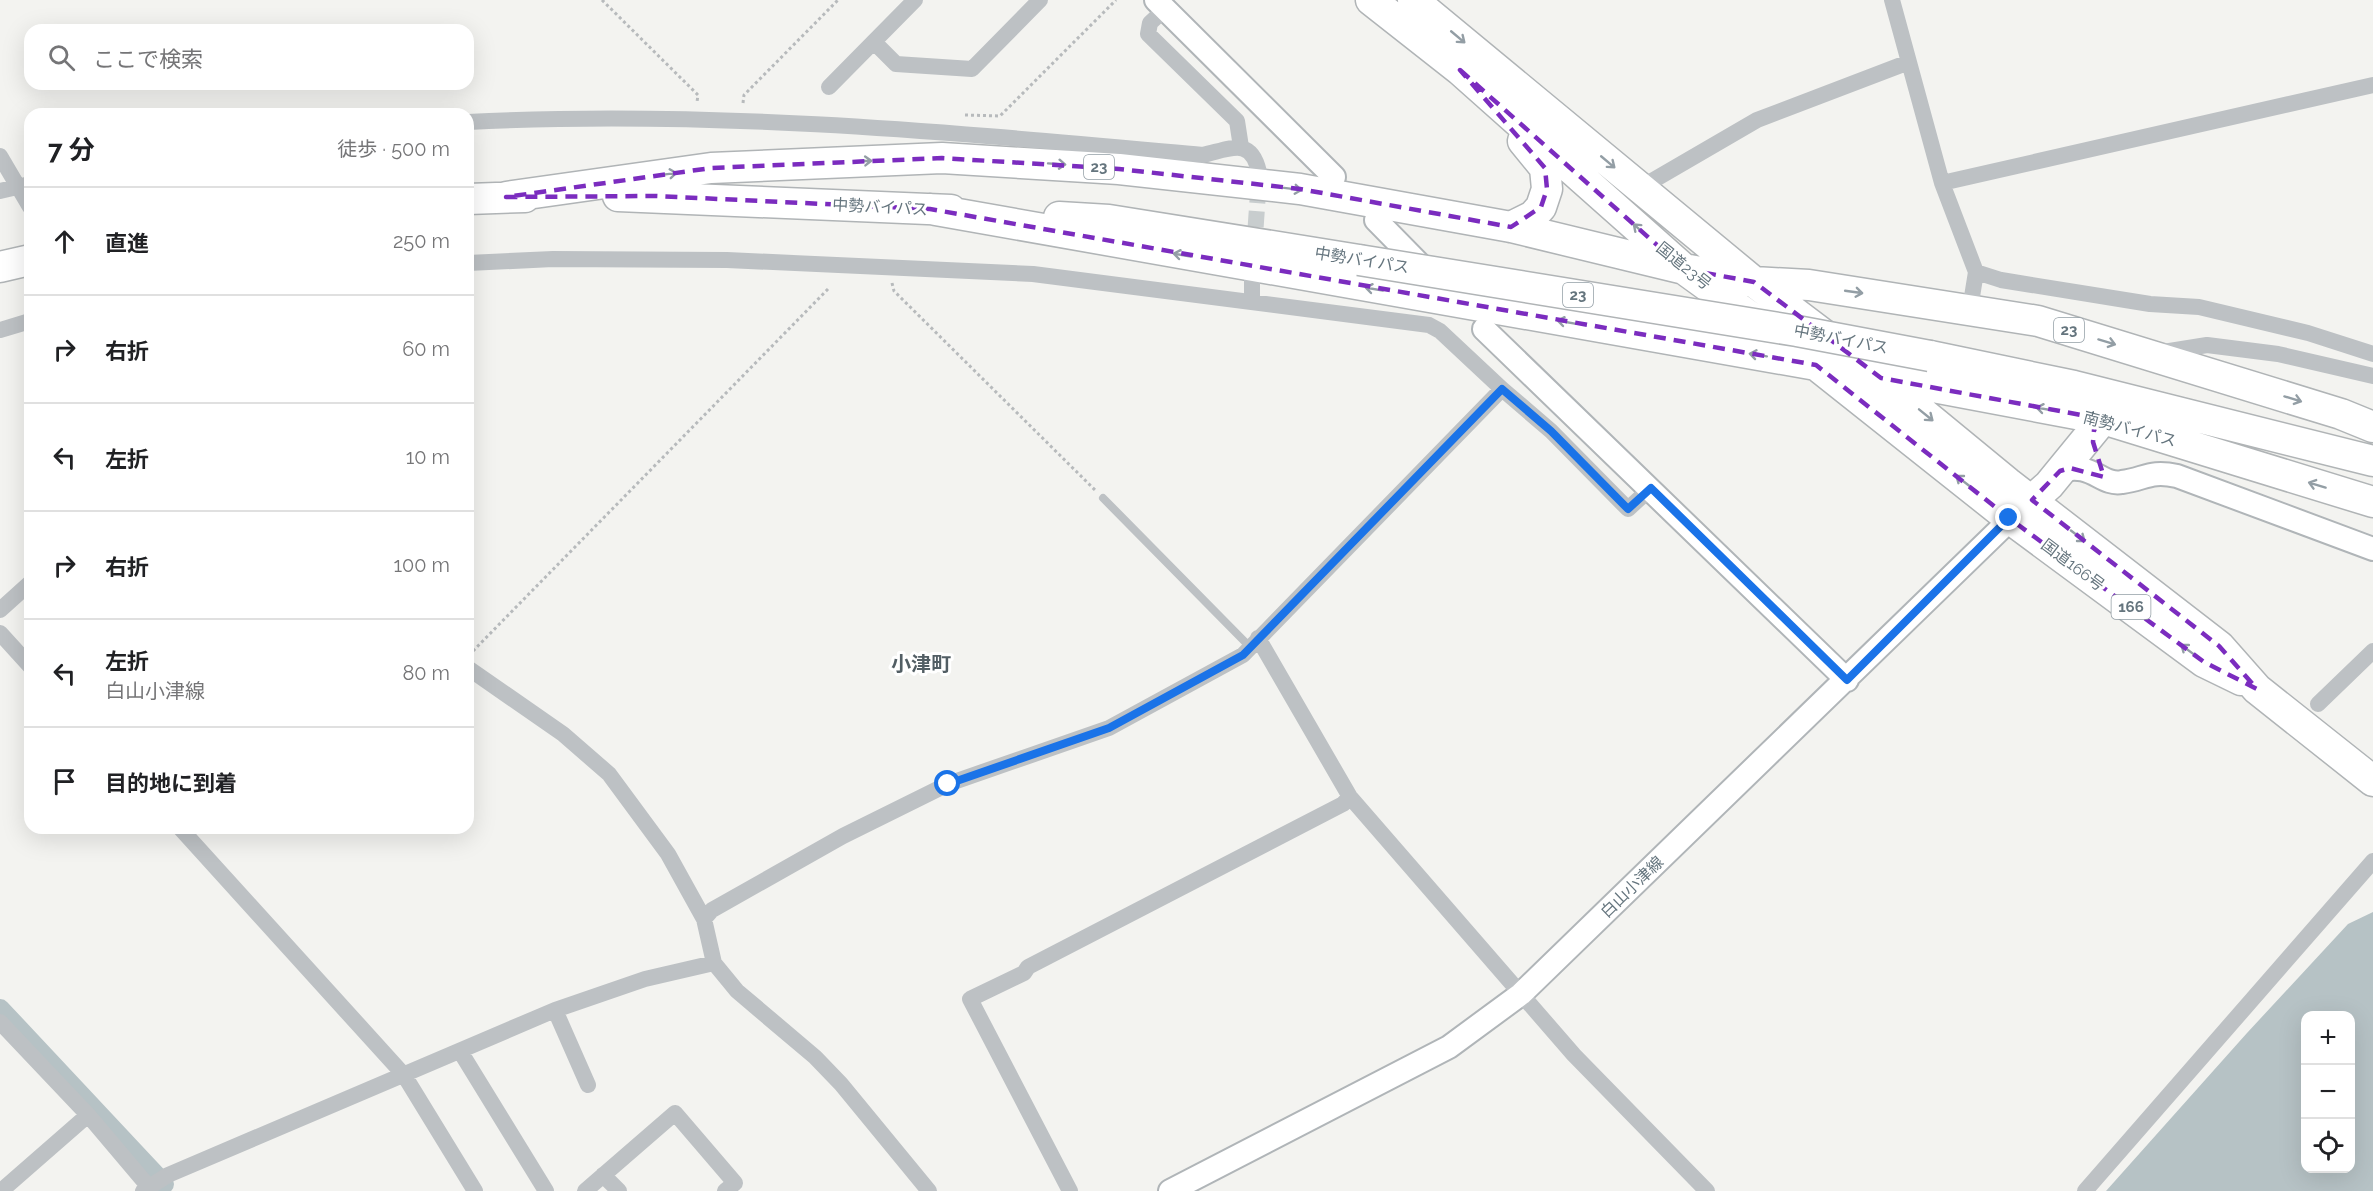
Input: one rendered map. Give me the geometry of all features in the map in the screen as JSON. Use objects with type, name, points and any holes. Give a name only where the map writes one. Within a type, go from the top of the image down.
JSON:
[{"type":"highway","name":"国道23号","points":[[1371,0],[1460,70],[1684,269],[2020,509]]},
{"type":"highway","name":"国道23号","points":[[1413,0],[1754,282],[1881,378],[2020,509]]},
{"type":"highway","points":[[1460,70],[1545,168],[1547,189],[1541,207],[1533,216],[1511,227]]},
{"type":"highway","name":"23","points":[[506,197],[711,168],[942,158],[1119,169],[1300,189],[1511,227],[1684,269],[1754,282],[1809,285],[2038,321],[2341,414],[2373,427]]},
{"type":"highway","name":"中勢バイパス","points":[[474,199],[656,196],[1109,220],[1797,331],[1929,356],[2074,386],[2373,460]]},
{"type":"highway","name":"23","points":[[930,209],[1881,378]]},
{"type":"highway","name":"23","points":[[1670,213],[1754,266],[1809,285]]},
{"type":"highway","name":"南勢バイパス","points":[[1881,378],[2098,425],[2373,502]]},
{"type":"highway","points":[[2020,509],[2060,471],[2098,425]]},
{"type":"highway","name":"中勢バイパス","points":[[2244,428],[2373,473]]},
{"type":"highway","name":"国道166号","points":[[2020,509],[2219,646],[2257,688],[2373,781]]},
{"type":"street","points":[[829,87],[915,0]]},
{"type":"street","points":[[874,42],[896,64],[972,69],[1040,0]]},
{"type":"street","points":[[1892,0],[1942,183],[1976,272],[1971,309]]},
{"type":"street","points":[[1241,147],[1237,121],[1148,34],[1150,23],[1160,5],[1334,177]]},
{"type":"street","points":[[1640,188],[1757,120],[1909,62]]},
{"type":"street","points":[[1942,183],[2373,85]]},
{"type":"street","points":[[474,122],[550,118],[734,119],[931,130],[1203,155],[1241,147],[1251,151],[1256,158],[1259,172]]},
{"type":"street","points":[[0,156],[24,185],[0,191]]},
{"type":"street","points":[[1376,220],[1434,280]]},
{"type":"street","points":[[474,263],[553,259],[715,260],[1033,274],[1252,300],[1429,325],[1440,331],[1551,431],[1628,509],[1651,488]]},
{"type":"street","points":[[1976,272],[2001,280],[2139,302],[2199,307],[2308,333],[2373,354]]},
{"type":"street","points":[[1252,276],[1252,300]]},
{"type":"street","points":[[0,330],[24,323]]},
{"type":"street","points":[[1484,329],[1847,680]]},
{"type":"street","points":[[2150,355],[2207,345],[2278,354],[2373,376]]},
{"type":"street","points":[[704,919],[712,910],[843,836],[948,784],[1109,728],[1233,661],[1502,389]]},
{"type":"street","points":[[2098,425],[2094,452],[2104,477]]},
{"type":"street","points":[[2060,471],[2082,468],[2122,483],[2147,474],[2177,476],[2373,549]]},
{"type":"street","name":"白山小津線","points":[[1170,1191],[1449,1047],[1521,994],[1847,680],[2020,509]]},
{"type":"street","points":[[0,610],[24,588]]},
{"type":"street","points":[[0,633],[24,659]]},
{"type":"street","points":[[1254,642],[1350,797],[1574,1055],[1707,1191]]},
{"type":"street","points":[[2318,704],[2373,651]]},
{"type":"street","points":[[474,672],[563,734],[609,774],[668,854],[704,919],[714,963],[737,991],[815,1057],[841,1084],[929,1191]]},
{"type":"street","points":[[1070,1191],[970,999],[1024,973],[1028,967],[1343,804],[1350,797]]},
{"type":"street","points":[[185,834],[404,1075],[475,1191]]},
{"type":"street","points":[[2085,1191],[2373,861]]},
{"type":"street","points":[[0,1022],[88,1115],[147,1187],[168,1175],[555,1010],[645,978],[714,963]]},
{"type":"street","points":[[555,1010],[588,1085]]},
{"type":"street","points":[[460,1051],[546,1191]]},
{"type":"street","points":[[585,1191],[675,1113],[735,1183],[725,1191]]},
{"type":"street","points":[[1,1191],[88,1115]]},
{"type":"street","points":[[603,1174],[619,1191]]},
{"type":"lane","points":[[1103,498],[1254,642]]},
{"type":"path","points":[[602,0],[698,95],[696,112]]},
{"type":"path","points":[[742,111],[744,95],[838,0]]},
{"type":"path","points":[[965,115],[1000,116],[1116,0]]},
{"type":"path","points":[[888,267],[894,291],[1103,498]]},
{"type":"path","points":[[474,651],[829,288]]},
{"type":"highlighted area","points":[[1460,70],[1684,269],[1754,282],[1881,378],[2103,419],[2094,430],[2093,442],[2104,477],[2070,468],[2060,471],[2032,500],[2219,646],[2257,689],[2204,662],[2009,518],[1816,365],[930,209],[656,196],[506,197],[711,168],[942,158],[1119,169],[1300,189],[1511,227],[1541,207],[1547,189],[1545,168]]},
{"type":"shaded area","points":[[2373,912],[2373,1191],[2106,1191],[2348,924]]},
{"type":"waterway","points":[[0,1009],[164,1184]]},
{"type":"tunnel","points":[[1254,251],[1259,178]]},
{"type":"district","name":"小津町","points":[[921,664]]},
{"type":"route","points":[[948,784],[1109,728],[1163,701],[1243,655],[1502,389],[1551,431],[1628,509],[1651,488],[1847,680],[2009,518]]}]
